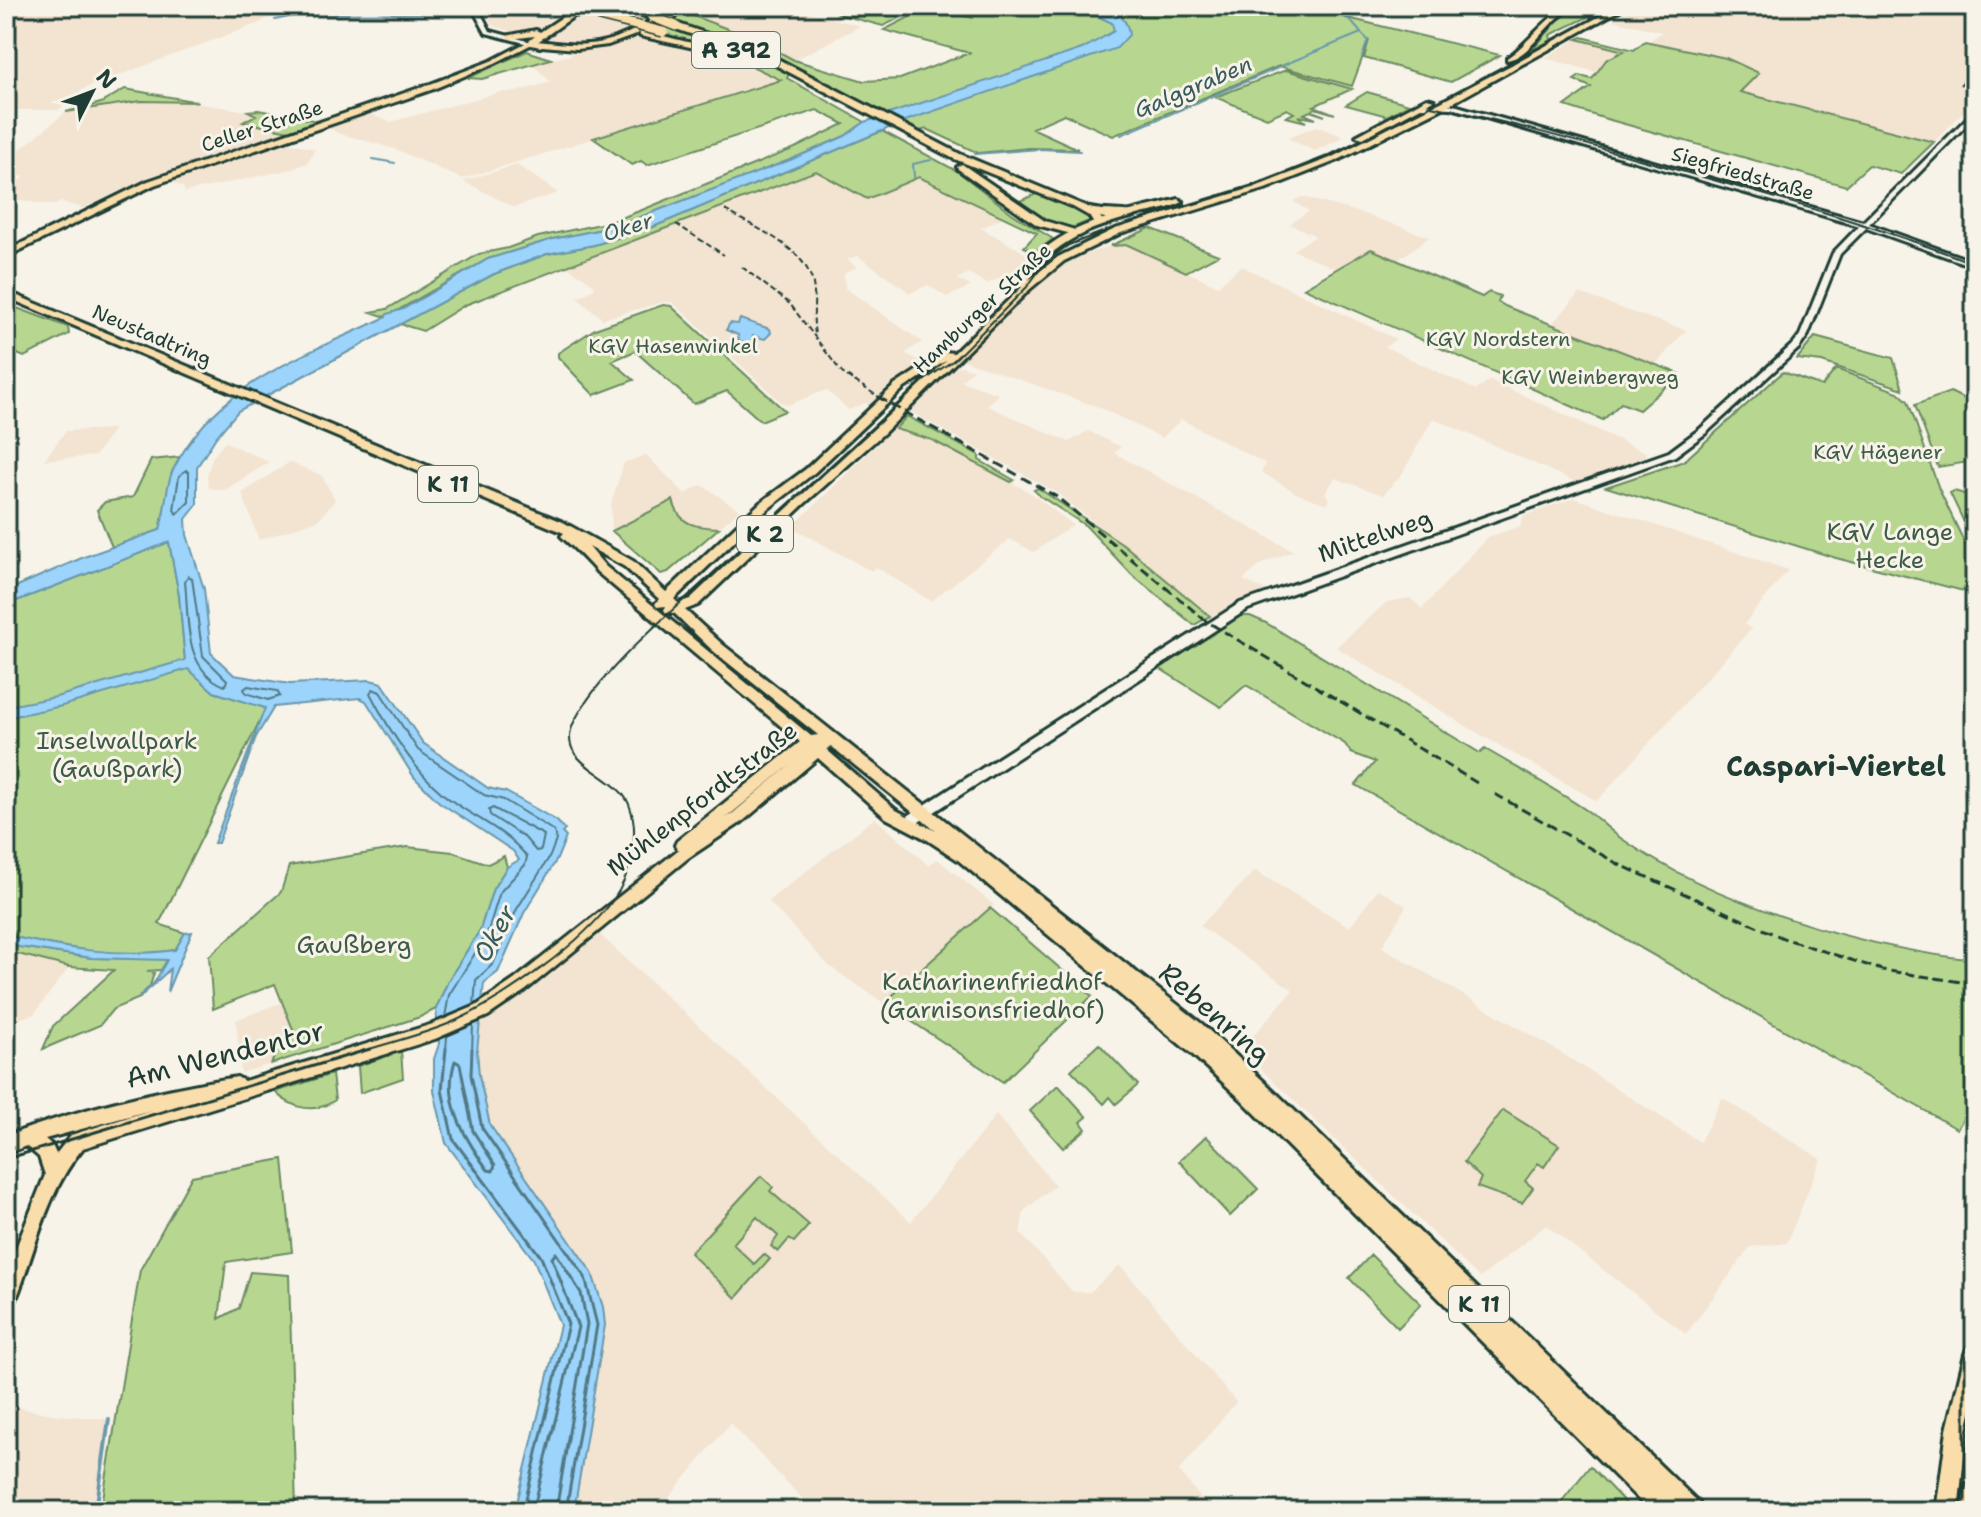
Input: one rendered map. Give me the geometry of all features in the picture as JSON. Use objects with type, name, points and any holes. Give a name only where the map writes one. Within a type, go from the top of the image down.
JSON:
[{"type":"highway","name":"A 392","points":[[580,6],[651,33],[740,52],[844,100],[965,164]]},
{"type":"highway","points":[[527,41],[580,6]]},
{"type":"highway","name":"A 392","points":[[666,12],[734,37],[844,100]]},
{"type":"highway","points":[[631,42],[651,33]]},
{"type":"highway","points":[[527,41],[543,40],[551,46]]},
{"type":"highway","points":[[965,164],[1088,211],[1109,216],[1133,214]]},
{"type":"highway","points":[[965,164],[1026,214],[1052,228],[1079,233]]},
{"type":"highway","points":[[1088,211],[1095,234]]},
{"type":"highway","points":[[1052,228],[1063,242]]},
{"type":"main road","name":"Hamburger Straße","points":[[651,609],[675,615],[691,604],[880,431],[1038,277],[1112,221],[1286,170],[1421,105],[1439,103],[1520,53],[1556,15],[1572,6]]},
{"type":"main road","name":"Hamburger Straße","points":[[1095,234],[1114,233],[1294,175],[1624,6]]},
{"type":"main road","points":[[513,50],[601,46],[622,41],[651,33],[666,12]]},
{"type":"main road","name":"Celler Straße","points":[[6,252],[170,173],[357,110],[513,50],[527,41]]},
{"type":"main road","points":[[551,46],[594,50],[631,42]]},
{"type":"main road","points":[[1112,221],[1109,228],[1114,233]]},
{"type":"main road","points":[[1079,233],[1095,234]]},
{"type":"main road","name":"Hamburger Straße","points":[[675,615],[754,515],[810,471],[899,387],[946,357],[1024,282],[1040,257],[1079,233]]},
{"type":"main road","name":"Neustadtring","points":[[6,294],[282,411]]},
{"type":"main road","name":"Neustadtring","points":[[6,301],[228,388]]},
{"type":"main road","name":"K 11","points":[[282,411],[573,539],[593,562],[651,609]]},
{"type":"main road","name":"K 11","points":[[282,411],[576,532],[613,553],[675,615]]},
{"type":"main road","points":[[861,423],[880,431]]},
{"type":"main road","points":[[754,515],[752,525],[765,534]]},
{"type":"main road","name":"Rebenring","points":[[651,609],[675,615],[832,737],[1220,1051],[1691,1511]]},
{"type":"main road","name":"Rebenring","points":[[675,615],[814,747],[891,814],[963,856],[1199,1049],[1257,1103],[1665,1511]]},
{"type":"main road","name":"Mühlenpfordtstraße","points":[[434,1027],[520,985],[683,854],[725,828],[814,747],[832,737]]},
{"type":"main road","name":"Am Wendentor","points":[[6,1145],[177,1094],[252,1081],[434,1027]]},
{"type":"main road","name":"Am Wendentor","points":[[6,1300],[54,1176],[68,1149],[84,1137],[434,1027]]},
{"type":"main road","points":[[28,1137],[46,1151],[54,1176]]},
{"type":"main road","points":[[1947,1511],[1957,1430],[1975,1354]]},
{"type":"main road","points":[[1973,1511],[1975,1492]]},
{"type":"street","points":[[474,6],[488,32],[527,41]]},
{"type":"street","points":[[513,50],[513,44],[527,41]]},
{"type":"street","name":"Siegfriedstraße","points":[[1439,103],[1865,225],[1975,265]]},
{"type":"street","name":"Mittelweg","points":[[907,823],[1244,606],[1672,454],[1703,431],[1800,341],[1837,253],[1975,112]]},
{"type":"shaded area","points":[[6,6],[289,6],[259,23],[85,88],[58,110],[6,110]]},
{"type":"shaded area","points":[[480,6],[571,6],[534,31],[518,34],[492,25]]},
{"type":"shaded area","points":[[606,6],[616,6],[651,22],[629,37],[730,58],[782,80],[462,179],[395,149],[327,127],[366,113],[391,122],[501,92],[516,92],[551,82],[533,65],[570,55],[579,46],[552,41],[549,34],[578,14],[585,16]]},
{"type":"shaded area","points":[[692,6],[787,6],[860,26],[794,60],[757,40],[684,13]]},
{"type":"shaded area","points":[[1636,6],[1975,6],[1975,112],[1965,110],[1934,142],[1739,91],[1754,68],[1648,42],[1662,32],[1613,20]]},
{"type":"shaded area","points":[[1577,39],[1625,51],[1600,73],[1545,58]]},
{"type":"shaded area","points":[[175,100],[248,111],[292,130],[270,138],[315,149],[307,163],[292,169],[185,192],[184,188],[156,174],[83,208],[60,202],[55,205],[6,199],[6,193],[12,189],[9,188],[25,177],[6,174],[6,161],[66,112],[141,101]]},
{"type":"shaded area","points":[[1316,126],[1344,137],[1315,151],[1287,138]]},
{"type":"shaded area","points":[[517,165],[558,193],[514,207],[463,181]]},
{"type":"shaded area","points":[[817,171],[867,199],[919,177],[1003,217],[981,228],[1030,256],[1021,277],[1009,273],[987,284],[969,273],[957,279],[971,286],[947,297],[928,285],[910,293],[858,256],[847,259],[857,267],[844,273],[845,288],[922,342],[905,353],[925,364],[893,382],[869,405],[865,403],[849,410],[826,390],[788,405],[782,403],[672,302],[603,319],[577,298],[593,290],[595,285],[566,266]]},
{"type":"shaded area","points":[[1302,197],[1361,213],[1429,237],[1398,260],[1371,249],[1337,269],[1293,250],[1316,236],[1290,224],[1309,211],[1293,201]]},
{"type":"shaded area","points":[[1128,245],[1218,286],[1241,266],[1396,339],[1385,347],[1476,390],[1490,380],[1647,453],[1645,457],[1576,482],[1433,418],[1402,474],[1383,495],[1335,478],[1325,493],[1330,500],[1327,504],[1298,494],[1261,472],[1266,464],[1181,419],[1162,438],[1101,408],[958,358],[1056,265],[1110,246]]},
{"type":"shaded area","points":[[1580,293],[1686,330],[1655,365],[1551,325]]},
{"type":"shaded area","points":[[953,367],[973,370],[961,381],[998,394],[987,406],[1069,442],[1088,431],[1121,447],[1114,453],[1293,551],[1263,563],[1243,580],[1265,590],[1211,616],[1056,492],[911,412]]},
{"type":"shaded area","points":[[114,429],[95,456],[44,460],[66,431]]},
{"type":"shaded area","points":[[893,429],[931,440],[1031,493],[1073,525],[1034,552],[1010,539],[931,601],[876,567],[871,571],[792,527]]},
{"type":"shaded area","points":[[225,442],[269,462],[225,490],[209,488],[207,477],[212,458]]},
{"type":"shaded area","points":[[646,455],[685,494],[702,485],[739,510],[719,528],[702,527],[685,522],[676,514],[673,501],[612,531],[611,504],[624,463]]},
{"type":"shaded area","points":[[290,462],[322,476],[335,500],[318,520],[259,540],[242,493]]},
{"type":"shaded area","points":[[1574,498],[1788,570],[1744,624],[1751,629],[1597,801],[1336,647],[1387,602],[1410,598],[1422,609],[1488,537],[1521,526],[1523,516]]},
{"type":"shaded area","points":[[875,818],[929,866],[937,859],[994,905],[884,1003],[829,966],[768,901]]},
{"type":"shaded area","points":[[1255,871],[1350,927],[1378,889],[1406,906],[1382,947],[1566,1056],[1700,1142],[1722,1098],[1821,1159],[1787,1243],[1750,1247],[1686,1334],[1546,1225],[1480,1278],[1241,1050],[1293,990],[1200,926]]},
{"type":"shaded area","points":[[598,933],[911,1222],[996,1115],[1055,1185],[1024,1211],[1020,1233],[1073,1292],[1090,1292],[1120,1265],[1236,1402],[1179,1471],[1211,1511],[1025,1511],[1018,1500],[1005,1511],[814,1511],[730,1423],[658,1511],[574,1511],[605,1325],[603,1307],[574,1244],[558,1227],[490,1125],[477,1051],[481,1020],[522,995]]},
{"type":"shaded area","points":[[6,951],[69,967],[34,1014],[6,1023]]},
{"type":"shaded area","points":[[283,1002],[294,1032],[285,1039],[271,1064],[241,1073],[236,1020]]},
{"type":"shaded area","points":[[6,1405],[56,1415],[109,1419],[96,1511],[6,1511]]},
{"type":"green space","points":[[616,6],[667,6],[757,40],[794,60],[864,81],[900,79],[969,53],[884,30],[925,9],[974,18],[927,6],[1195,9],[1325,6],[1352,19],[1500,55],[1451,82],[1364,58],[1369,40],[1352,86],[1279,66],[1113,136],[1064,114],[1032,128],[1078,149],[1029,148],[978,153],[927,129],[920,131],[792,66],[787,78],[865,122],[845,136],[790,160],[617,226],[553,239],[488,259],[386,317],[371,312],[387,309],[479,254],[538,237],[610,222],[795,148],[844,124],[817,110],[647,165],[641,161],[632,165],[593,138],[781,80],[712,47],[636,31],[650,22]]},
{"type":"green space","points":[[857,6],[902,17],[883,26],[838,14]]},
{"type":"green space","points":[[1574,7],[1589,10],[1585,12],[1592,15],[1550,35],[1552,44],[1530,55],[1524,53],[1534,48],[1558,17]]},
{"type":"green space","points":[[1582,37],[1634,50],[1645,41],[1726,58],[1759,73],[1740,92],[1934,142],[1901,174],[1869,165],[1846,186],[1603,118],[1565,106],[1591,87],[1574,80],[1580,76],[1592,79],[1606,60],[1624,51],[1577,39]]},
{"type":"green space","points":[[527,51],[551,59],[482,79],[468,78]]},
{"type":"green space","points":[[1286,70],[1352,89],[1314,106],[1335,114],[1315,108],[1312,111],[1325,116],[1310,111],[1304,114],[1316,119],[1298,116],[1306,122],[1286,117],[1294,113],[1287,109],[1267,118],[1215,97]]},
{"type":"green space","points":[[125,89],[198,102],[141,101],[66,112],[101,103]]},
{"type":"green space","points":[[1367,92],[1409,104],[1387,116],[1346,105]]},
{"type":"green space","points":[[258,110],[318,121],[289,131],[243,122],[256,115],[248,111]]},
{"type":"green space","points":[[882,131],[957,171],[1013,214],[1053,239],[1035,252],[1024,247],[1037,233],[919,177],[867,199],[816,171],[465,305],[423,331],[400,324],[494,274],[547,254],[594,245],[653,227]]},
{"type":"green space","points":[[1039,193],[1074,206],[1094,219],[1067,230],[1042,220],[1017,202]]},
{"type":"green space","points":[[1150,228],[1218,255],[1186,272],[1128,245],[1110,246]]},
{"type":"green space","name":"KGV Nordstern","points":[[1371,249],[1482,297],[1489,292],[1500,296],[1498,302],[1507,307],[1680,374],[1639,410],[1621,403],[1603,420],[1304,288]]},
{"type":"green space","points":[[6,304],[68,327],[69,334],[24,357],[6,349]]},
{"type":"green space","name":"KGV Hasenwinkel","points":[[663,305],[671,306],[785,411],[761,421],[727,391],[694,404],[635,351],[612,361],[634,380],[594,395],[558,357],[558,353],[595,329]]},
{"type":"green space","points":[[1815,337],[1893,358],[1903,389],[1822,362],[1797,359]]},
{"type":"green space","name":"KGV Lange Hecke","points":[[1836,369],[1898,392],[1908,401],[1939,489],[1975,565],[1975,594],[1836,558],[1606,487],[1684,461],[1783,372],[1822,386]]},
{"type":"green space","name":"KGV Hägener","points":[[1950,392],[1975,404],[1975,461],[1938,467],[1915,405]]},
{"type":"green space","points":[[907,416],[979,455],[979,460],[1014,480],[1011,482],[932,440],[895,429]]},
{"type":"green space","points":[[181,457],[172,472],[160,530],[112,547],[97,510],[105,502],[133,497],[151,460]]},
{"type":"green space","points":[[1038,488],[1123,544],[1210,616],[1194,625],[1132,575],[1086,526],[1040,496],[1034,490]]},
{"type":"green space","points":[[1954,491],[1975,497],[1975,545],[1950,493]]},
{"type":"green space","points":[[673,500],[684,520],[703,527],[719,528],[668,572],[661,574],[612,531]]},
{"type":"green space","name":"Inselwallpark (Gaußpark)","points":[[169,542],[179,595],[185,660],[190,669],[214,692],[266,708],[159,924],[185,933],[175,950],[133,954],[69,948],[6,935],[6,605]]},
{"type":"green space","points":[[1239,616],[1250,616],[1266,623],[1480,753],[1485,749],[1511,764],[1589,812],[1622,839],[1701,884],[1745,903],[1839,934],[1975,960],[1975,1099],[1957,1129],[1356,785],[1375,762],[1351,753],[1345,744],[1246,685],[1221,707],[1159,668]]},
{"type":"green space","name":"Gaußberg","points":[[407,847],[453,852],[488,864],[504,856],[507,867],[493,889],[480,930],[448,981],[436,1009],[420,1017],[271,1064],[279,1046],[294,1032],[275,984],[213,1009],[209,956],[281,892],[289,866]]},
{"type":"green space","name":"Katharinenfriedhof (Garnisonsfriedhof)","points":[[990,908],[1092,996],[1003,1082],[884,1003]]},
{"type":"green space","points":[[6,945],[92,958],[168,959],[161,970],[147,971],[154,973],[150,986],[140,998],[113,1009],[100,1025],[43,1049],[53,1026],[114,970],[69,967],[6,951]]},
{"type":"green space","points":[[1099,1044],[1138,1085],[1116,1104],[1110,1097],[1104,1104],[1071,1070]]},
{"type":"green space","points":[[401,1051],[403,1078],[360,1093],[358,1066]]},
{"type":"green space","points":[[332,1074],[335,1100],[327,1105],[311,1108],[296,1106],[275,1092]]},
{"type":"green space","points":[[1058,1085],[1087,1117],[1081,1122],[1086,1129],[1063,1148],[1030,1111]]},
{"type":"green space","points":[[1503,1110],[1559,1145],[1544,1167],[1538,1163],[1525,1181],[1533,1188],[1522,1203],[1477,1187],[1481,1178],[1464,1162]]},
{"type":"green space","points":[[1206,1136],[1258,1189],[1230,1216],[1179,1161]]},
{"type":"green space","points":[[283,1159],[292,1252],[226,1262],[219,1319],[239,1308],[250,1272],[289,1275],[296,1511],[101,1511],[140,1270],[192,1176]]},
{"type":"green space","points":[[761,1176],[773,1187],[770,1191],[809,1225],[794,1242],[789,1239],[778,1252],[771,1246],[778,1236],[757,1217],[733,1244],[754,1264],[764,1254],[770,1259],[736,1298],[690,1253]]},
{"type":"green space","points":[[1371,1255],[1421,1304],[1398,1328],[1349,1278]]},
{"type":"green space","points":[[1590,1466],[1633,1511],[1554,1511]]},
{"type":"water","name":"Oker","points":[[1076,6],[1110,10],[1123,19],[1129,35],[1117,48],[908,120],[653,227],[594,245],[547,254],[494,274],[238,411],[197,467],[197,505],[186,519],[187,535],[204,589],[211,653],[234,675],[290,684],[370,680],[382,683],[423,743],[488,788],[506,792],[557,821],[565,830],[562,833],[566,837],[557,859],[524,913],[498,972],[484,983],[477,1051],[490,1125],[592,1273],[603,1307],[605,1325],[574,1511],[515,1511],[560,1325],[534,1260],[446,1143],[434,1091],[434,1059],[439,1044],[436,1009],[448,981],[480,930],[493,889],[507,867],[519,860],[513,851],[439,802],[414,777],[366,701],[360,698],[274,707],[256,737],[218,843],[214,843],[265,708],[214,692],[188,669],[62,706],[6,718],[8,706],[56,697],[185,660],[179,595],[169,542],[6,605],[6,591],[84,557],[160,530],[173,470],[191,440],[213,415],[238,394],[294,360],[403,309],[488,259],[553,239],[617,226],[790,160],[845,136],[865,122],[1082,49],[1114,31],[1112,23]]},
{"type":"water","points":[[740,319],[770,329],[771,333],[765,339],[753,336],[751,343],[739,342],[738,335],[726,330],[730,323],[738,324]]},
{"type":"water","points":[[192,932],[167,992],[170,969],[153,985],[167,960],[92,958],[6,945],[6,935],[90,950],[154,952],[175,950],[185,933]]},
{"type":"waterway","name":"Galggraben","points":[[1320,6],[1350,20],[1361,33]]},
{"type":"waterway","points":[[275,20],[302,14],[461,13]]},
{"type":"waterway","points":[[492,14],[548,17]]},
{"type":"waterway","points":[[577,18],[581,17]]},
{"type":"waterway","name":"Galggraben","points":[[1281,66],[1361,33]]},
{"type":"waterway","points":[[1361,33],[1368,40],[1362,57]]},
{"type":"waterway","name":"Galggraben","points":[[1121,135],[1278,68]]},
{"type":"waterway","name":"Galggraben","points":[[975,154],[1040,149],[1080,151]]},
{"type":"waterway","points":[[373,159],[395,163]]},
{"type":"waterway","name":"Galggraben","points":[[914,177],[913,164],[931,160]]},
{"type":"waterway","points":[[140,996],[155,983]]},
{"type":"waterway","points":[[96,1511],[109,1419]]},
{"type":"tram line","points":[[1590,20],[1615,6]]},
{"type":"tram line","points":[[1535,45],[1564,13],[1578,12],[1591,16],[1590,20]]},
{"type":"tram line","points":[[363,1051],[433,1030],[496,999],[541,968],[600,917],[624,880],[632,855],[634,830],[630,807],[623,795],[579,759],[572,748],[570,736],[575,720],[587,701],[619,662],[657,624],[922,382],[954,360],[1027,287],[1047,260],[1069,245],[1110,229],[1252,187],[1330,157],[1590,20]]},
{"type":"tram line","points":[[1431,106],[1550,134],[1784,200],[1899,236],[1975,264]]},
{"type":"tram line","points":[[6,1159],[370,1049]]},
{"type":"railway","points":[[1971,62],[1975,57]]},
{"type":"railway","points":[[1960,85],[1965,80]]},
{"type":"railway","points":[[725,210],[777,240],[800,259],[813,284],[815,334]]},
{"type":"railway","points":[[676,224],[724,255]]},
{"type":"railway","points":[[742,267],[790,304],[842,373],[882,399]]},
{"type":"railway","points":[[878,397],[1057,497],[1206,621],[1477,783]]},
{"type":"railway","points":[[1495,794],[1618,864],[1783,938],[1882,970],[1975,984]]},
{"type":"district","name":"Caspari-Viertel","points":[[1836,766]]},
{"type":"park label","name":"KGV Weinbergweg","points":[[1590,377]]}]
